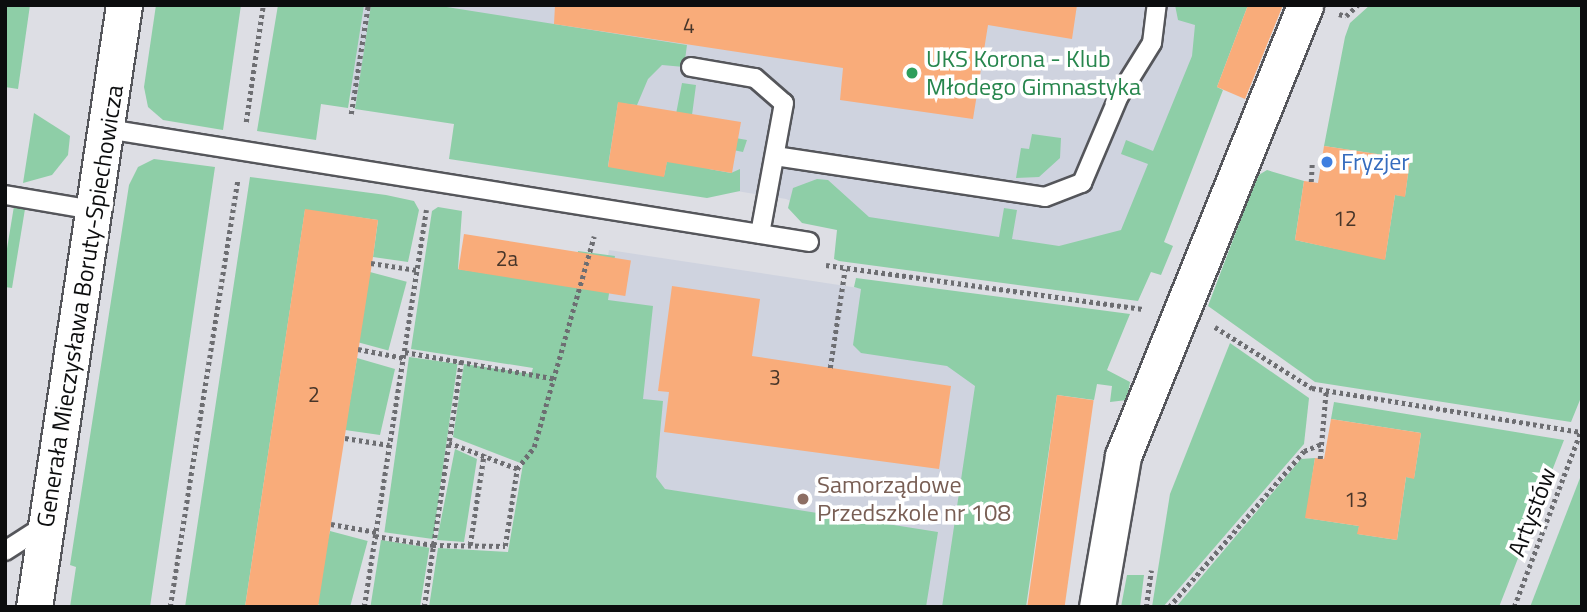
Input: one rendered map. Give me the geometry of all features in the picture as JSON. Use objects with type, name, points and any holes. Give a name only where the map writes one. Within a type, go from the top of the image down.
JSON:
[{"type":"street","name":"Generała Mieczysława Boruty-Spiechowicza","points":[[34,607],[124,5]]},
{"type":"street","points":[[1097,607],[1123,456],[1320,9]]},
{"type":"lane","points":[[775,156],[1045,197],[1082,183],[1119,96],[1152,43],[1157,5]]},
{"type":"lane","points":[[691,67],[755,78],[784,103],[760,233]]},
{"type":"lane","points":[[107,129],[810,242]]},
{"type":"lane","points":[[5,195],[94,210]]},
{"type":"lane","points":[[5,551],[47,524]]},
{"type":"path","points":[[245,130],[264,5]]},
{"type":"path","points":[[351,114],[368,5]]},
{"type":"path","points":[[1320,9],[1346,16],[1358,5]]},
{"type":"path","points":[[1311,182],[1312,162]]},
{"type":"path","points":[[170,607],[239,171]]},
{"type":"path","points":[[364,607],[428,199]]},
{"type":"path","points":[[331,524],[433,545],[505,547],[517,469],[534,447],[556,379],[600,208]]},
{"type":"path","points":[[371,263],[417,270]]},
{"type":"path","points":[[820,263],[845,269],[1157,312]]},
{"type":"path","points":[[830,368],[845,269]]},
{"type":"path","points":[[1231,333],[1312,388],[1582,431]]},
{"type":"path","points":[[358,349],[461,361],[556,379]]},
{"type":"path","points":[[424,607],[461,361]]},
{"type":"path","points":[[1320,459],[1326,391]]},
{"type":"path","name":"Artystów","points":[[1514,607],[1582,431]]},
{"type":"path","points":[[345,438],[389,445]]},
{"type":"path","points":[[449,443],[484,454],[517,469]]},
{"type":"path","points":[[1169,607],[1304,451],[1321,444]]},
{"type":"path","points":[[470,545],[484,454]]},
{"type":"path","points":[[1146,607],[1151,570]]},
{"type":"shaded area","points":[[326,5],[1238,5],[1124,292],[840,221],[786,199],[474,148],[465,123],[358,107],[320,41]]},
{"type":"shaded area","name":"Samorządowe Przedszkole nr 108","points":[[609,250],[970,305],[1054,392],[1022,607],[550,607]]},
{"type":"green space","points":[[5,5],[30,5],[18,89],[5,87]]},
{"type":"green space","points":[[156,5],[241,5],[223,130],[163,120],[148,107],[144,87]]},
{"type":"green space","points":[[278,5],[364,5],[348,108],[321,104],[316,140],[257,131]]},
{"type":"green space","points":[[371,5],[434,5],[687,45],[684,67],[662,65],[648,79],[637,105],[618,103],[608,166],[664,176],[682,83],[696,85],[690,130],[747,140],[743,152],[713,146],[709,169],[731,173],[740,169],[740,191],[707,198],[449,159],[454,124],[355,109]]},
{"type":"green space","points":[[1175,5],[1248,5],[1217,87],[1223,90],[1164,242],[1173,246],[1161,275],[1151,272],[1138,301],[839,261],[834,259],[837,230],[802,223],[788,208],[793,188],[817,179],[828,180],[869,217],[999,237],[1004,208],[1017,210],[1012,239],[1059,246],[1121,230],[1148,164],[1121,154],[1126,140],[1153,151],[1192,56],[1195,25],[1178,20]]},
{"type":"green space","points":[[1370,5],[1582,5],[1582,395],[1571,422],[1315,382],[1208,306],[1257,176],[1267,170],[1304,181],[1295,240],[1385,259],[1395,195],[1405,196],[1410,159],[1324,146],[1345,37],[1350,23]]},
{"type":"green space","points":[[34,113],[70,136],[68,155],[52,175],[23,183]]},
{"type":"green space","points":[[1032,134],[1061,138],[1060,158],[1039,177],[1016,178],[1021,148],[1029,149]]},
{"type":"green space","points":[[154,159],[215,167],[150,607],[70,607],[76,567],[70,565],[129,185],[138,167]]},
{"type":"green space","points":[[250,177],[386,195],[414,201],[419,210],[408,262],[373,257],[378,220],[305,210],[245,607],[185,607]]},
{"type":"green space","points":[[14,206],[25,209],[12,288],[5,287],[5,261]]},
{"type":"green space","points":[[438,207],[462,211],[458,269],[573,286],[578,251],[615,256],[608,300],[653,306],[643,399],[663,401],[656,477],[665,489],[938,532],[926,607],[429,607],[438,548],[508,552],[523,464],[453,437],[464,364],[531,374],[533,368],[411,349],[432,211]]},
{"type":"green space","points":[[370,272],[407,282],[388,350],[352,341]]},
{"type":"green space","points":[[856,278],[1130,314],[1107,370],[1130,382],[1127,400],[1110,402],[1112,386],[1097,384],[1094,400],[1057,395],[1026,607],[942,607],[975,386],[947,366],[861,353],[853,345],[861,289],[854,287]]},
{"type":"green space","points":[[1230,343],[1309,398],[1304,444],[1163,607],[1152,607],[1170,494]]},
{"type":"green space","points":[[409,357],[458,364],[433,539],[384,532]]},
{"type":"green space","points":[[357,358],[395,369],[380,435],[345,430]]},
{"type":"green space","points":[[1334,402],[1564,440],[1499,607],[1176,607],[1301,459],[1315,458],[1306,518],[1359,526],[1358,534],[1397,540],[1406,477],[1414,478],[1421,433],[1331,419]]},
{"type":"green space","points":[[455,449],[477,459],[464,542],[437,540]]},
{"type":"green space","points":[[1580,478],[1582,607],[1530,607]]},
{"type":"green space","points":[[330,531],[368,541],[350,607],[328,607],[311,602]]},
{"type":"green space","points":[[381,540],[429,548],[420,607],[370,607]]},
{"type":"green space","points":[[1127,575],[1144,575],[1140,607],[1121,607]]},
{"type":"building","points":[[555,5],[1077,5],[1072,39],[988,25],[973,119],[840,100],[843,68],[554,24]]},
{"type":"building","points":[[1248,5],[1283,5],[1245,99],[1217,87]]},
{"type":"building","points":[[618,102],[741,122],[732,173],[667,162],[664,177],[608,167]]},
{"type":"building","points":[[1324,146],[1410,159],[1405,197],[1395,195],[1385,260],[1295,240],[1304,181],[1318,183]]},
{"type":"building","points":[[305,209],[378,220],[373,257],[318,607],[245,607]]},
{"type":"building","points":[[464,234],[631,260],[625,296],[458,270]]},
{"type":"building","points":[[672,286],[760,299],[752,356],[951,386],[939,469],[664,432],[669,392],[658,391]]},
{"type":"building","points":[[1057,395],[1094,400],[1065,607],[1027,607]]},
{"type":"building","points":[[1331,419],[1421,433],[1414,479],[1406,477],[1397,540],[1357,534],[1359,526],[1305,518],[1315,458],[1324,459]]},
{"type":"place","name":"UKS Korona - Klub Młodego Gimnastyka","points":[[912,73]]},
{"type":"place","name":"Fryzjer","points":[[1327,162]]},
{"type":"place","name":"Samorządowe Przedszkole nr 108","points":[[803,499]]}]
